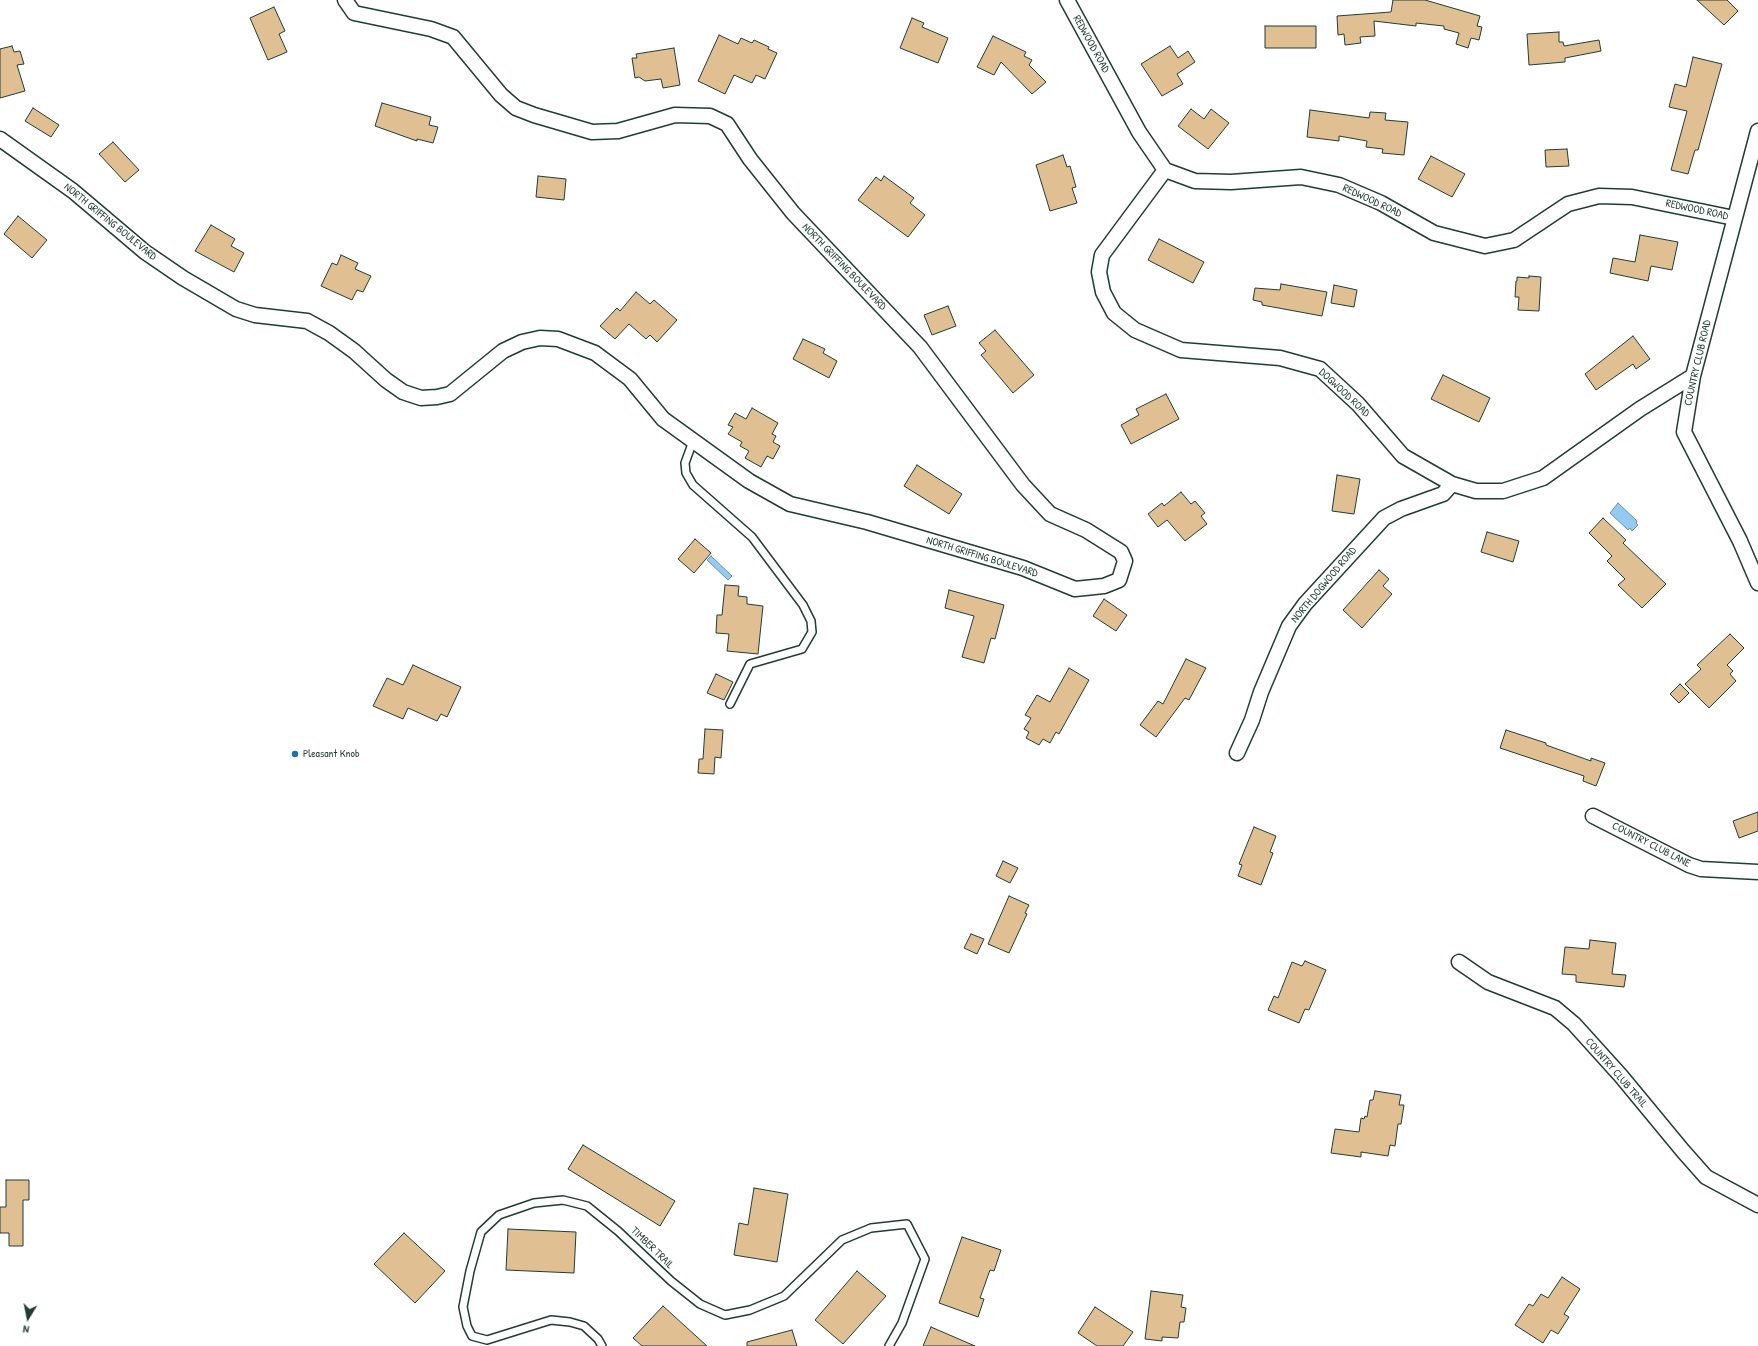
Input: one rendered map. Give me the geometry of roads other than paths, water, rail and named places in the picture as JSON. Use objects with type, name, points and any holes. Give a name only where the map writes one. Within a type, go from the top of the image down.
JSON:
[{"type":"street","name":"NORTH GRIFFING BOULEVARD","points":[[0,140],[73,191],[145,252],[183,278],[236,308],[255,316],[307,321],[329,332],[403,392],[421,398],[450,394],[502,351],[522,342],[540,338],[558,339],[595,353],[630,379],[663,419],[749,481],[790,504],[867,522],[1023,568],[1075,589],[1104,586],[1120,580],[1125,561],[1120,552],[1086,530],[1050,514],[1024,485],[920,347],[793,213],[750,158],[727,124],[710,116],[675,115],[618,131],[592,132],[534,115],[516,108],[501,95],[453,37],[430,29],[354,14],[345,0]]},
{"type":"street","name":"REDWOOD ROAD","points":[[1066,0],[1139,132],[1165,170],[1195,181],[1231,182],[1301,177],[1339,185],[1381,203],[1434,233],[1485,246],[1514,240],[1568,204],[1599,196],[1632,197],[1734,218]]},
{"type":"street","name":"COUNTRY CLUB ROAD","points":[[1758,130],[1755,155],[1734,218],[1693,376],[1684,432],[1740,540],[1758,583]]},
{"type":"street","name":"DOGWOOD ROAD","points":[[1165,170],[1102,255],[1099,272],[1103,292],[1114,313],[1135,330],[1181,350],[1280,358],[1320,369],[1358,404],[1404,456],[1452,484],[1476,491],[1503,491],[1543,478],[1640,409],[1693,376]]},
{"type":"street","name":"NORTH DOGWOOD ROAD","points":[[1237,753],[1252,720],[1261,692],[1286,632],[1304,604],[1384,518],[1400,509],[1443,494],[1452,484]]},
{"type":"street","name":"COUNTRY CLUB LANE","points":[[1593,816],[1689,865],[1701,869],[1758,872]]},
{"type":"street","name":"COUNTRY CLUB TRAIL","points":[[1459,962],[1488,982],[1555,1008],[1574,1024],[1621,1076],[1706,1177],[1758,1205]]},
{"type":"lane","points":[[694,441],[685,463],[686,473],[693,485],[752,536],[803,605],[811,621],[812,632],[802,649],[750,664],[730,704]]},
{"type":"lane","name":"TIMBER TRAIL","points":[[602,1346],[598,1339],[584,1326],[570,1322],[550,1320],[487,1340],[472,1336],[467,1326],[463,1307],[470,1271],[481,1232],[499,1215],[534,1203],[563,1200],[587,1206],[618,1231],[676,1286],[700,1304],[724,1315],[750,1310],[784,1296],[842,1240],[871,1228],[907,1224],[925,1259],[902,1323],[889,1346]]},
{"type":"water","points":[[1618,503],[1637,521],[1636,523],[1638,525],[1632,531],[1630,528],[1628,530],[1610,513]]},
{"type":"water","points":[[711,556],[732,576],[728,580],[707,560]]},
{"type":"place","name":"Pleasant Knob","points":[[295,754]]}]
